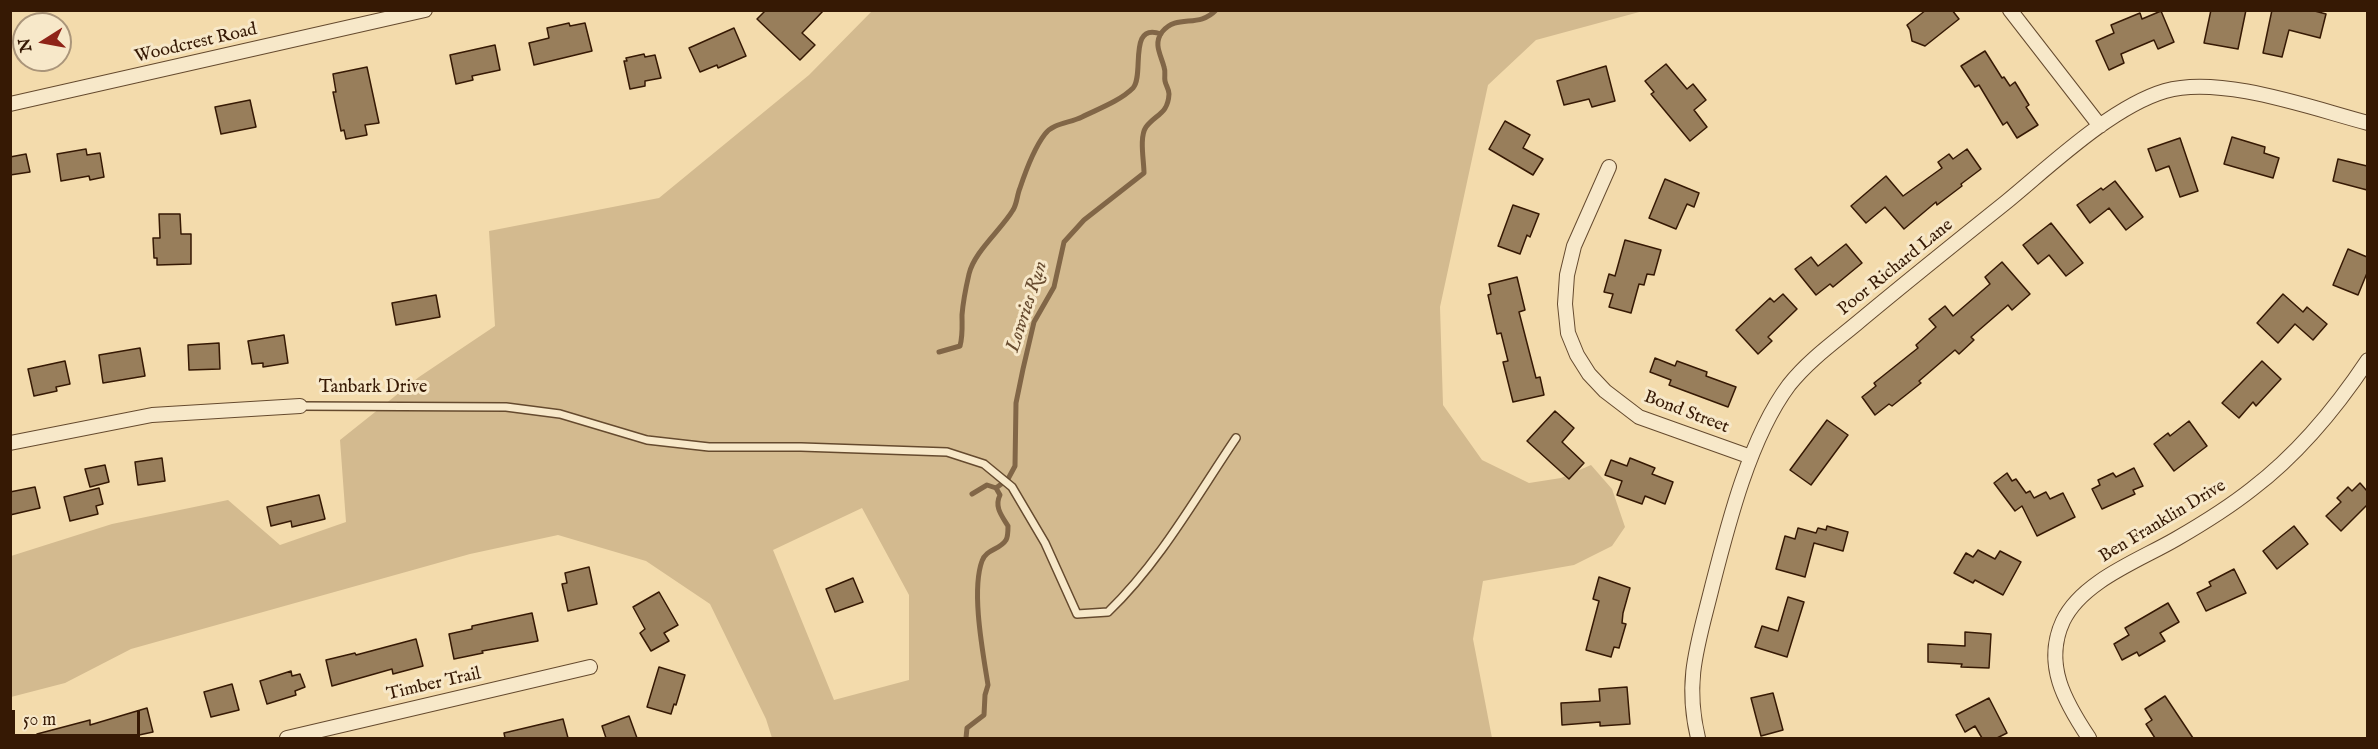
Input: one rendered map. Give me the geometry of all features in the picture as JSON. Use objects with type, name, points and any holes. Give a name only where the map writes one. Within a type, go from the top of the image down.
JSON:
[{"type":"street","name":"Woodcrest Road","points":[[10,104],[425,10]]},
{"type":"street","points":[[2010,10],[2100,126]]},
{"type":"street","name":"Poor Richard Lane","points":[[1698,738],[1690,696],[1692,669],[1718,564],[1751,457],[1775,406],[1804,367],[2100,126],[2140,100],[2164,91],[2188,86],[2216,86],[2367,123]]},
{"type":"street","name":"Bond Street","points":[[1609,167],[1574,246],[1567,275],[1565,304],[1568,333],[1577,355],[1589,374],[1605,391],[1639,417],[1751,457]]},
{"type":"street","name":"Ben Franklin Drive","points":[[2089,738],[2060,690],[2056,674],[2056,644],[2064,618],[2097,583],[2217,514],[2271,473],[2327,414],[2367,360]]},
{"type":"street","name":"Tanbark Drive","points":[[10,443],[152,415],[300,406]]},
{"type":"street","name":"Timber Trail","points":[[287,738],[590,667]]},
{"type":"lane","name":"Tanbark Drive","points":[[300,406],[506,407],[560,414],[647,440],[734,449],[801,447],[946,452],[984,464],[1012,487],[1035,524],[1077,614],[1108,612],[1124,597],[1151,566],[1236,438]]},
{"type":"shaded area","points":[[872,11],[1643,11],[1536,40],[1488,85],[1440,307],[1443,405],[1482,460],[1529,483],[1561,478],[1591,465],[1612,489],[1625,527],[1612,546],[1574,565],[1483,581],[1473,639],[1492,738],[772,738],[766,719],[710,604],[646,561],[558,535],[470,554],[131,649],[65,683],[11,697],[11,556],[112,524],[228,500],[280,545],[346,522],[340,440],[419,377],[495,326],[489,231],[659,198],[809,75]],"holes":[[[862,508],[909,595],[909,680],[834,700],[773,550]]]},
{"type":"building","points":[[766,10],[824,10],[802,33],[815,45],[800,60],[757,19]]},
{"type":"building","points":[[1926,10],[1952,10],[1959,19],[1925,46],[1912,41],[1907,25]]},
{"type":"building","points":[[2211,10],[2246,10],[2238,49],[2204,43]]},
{"type":"building","points":[[2272,10],[2311,10],[2326,14],[2320,38],[2289,30],[2282,57],[2263,53]]},
{"type":"building","points":[[2161,11],[2174,42],[2158,49],[2154,40],[2121,54],[2124,63],[2109,70],[2096,41],[2114,33],[2111,25],[2140,13],[2142,19]]},
{"type":"building","points":[[569,23],[570,26],[585,23],[592,51],[534,65],[529,43],[549,38],[547,28]]},
{"type":"building","points":[[734,28],[746,56],[718,68],[717,65],[700,72],[689,48]]},
{"type":"building","points":[[495,45],[500,70],[472,76],[473,80],[456,84],[450,55]]},
{"type":"building","points":[[1985,51],[2002,78],[2004,77],[2010,86],[2015,82],[2029,105],[2026,107],[2038,125],[2017,138],[2007,122],[2003,125],[1979,85],[1975,87],[1961,66]]},
{"type":"building","points":[[644,54],[645,57],[655,55],[661,78],[645,81],[645,86],[630,89],[624,61],[627,61],[626,58]]},
{"type":"building","points":[[1666,64],[1687,89],[1693,84],[1706,100],[1694,110],[1707,127],[1690,141],[1651,94],[1654,92],[1645,81]]},
{"type":"building","points":[[1606,66],[1615,101],[1592,107],[1589,99],[1564,105],[1557,81]]},
{"type":"building","points":[[367,67],[379,123],[365,125],[367,135],[346,139],[344,130],[341,131],[333,92],[336,92],[333,74]]},
{"type":"building","points":[[250,100],[256,127],[221,134],[215,107]]},
{"type":"building","points":[[1505,121],[1530,135],[1523,148],[1543,159],[1533,175],[1489,149]]},
{"type":"building","points":[[2232,137],[2265,147],[2264,153],[2279,158],[2273,178],[2224,164]]},
{"type":"building","points":[[2180,138],[2198,191],[2180,197],[2169,166],[2156,171],[2148,149]]},
{"type":"building","points":[[86,149],[87,155],[100,153],[104,177],[90,180],[89,176],[61,181],[57,154]]},
{"type":"building","points":[[1967,149],[1981,169],[1904,229],[1885,207],[1866,223],[1851,206],[1886,176],[1903,196],[1942,168],[1938,162],[1949,154],[1953,159]]},
{"type":"building","points":[[26,154],[30,172],[10,175],[10,157]]},
{"type":"building","points":[[2338,159],[2367,166],[2367,190],[2333,181]]},
{"type":"building","points":[[1665,179],[1699,193],[1694,207],[1687,204],[1676,229],[1649,218]]},
{"type":"building","points":[[2115,181],[2143,217],[2126,230],[2109,208],[2090,223],[2077,205]]},
{"type":"building","points":[[1513,205],[1539,214],[1530,237],[1527,235],[1520,254],[1498,246]]},
{"type":"building","points":[[159,214],[180,214],[181,234],[191,234],[191,264],[157,265],[157,258],[154,258],[153,238],[160,238]]},
{"type":"building","points":[[2051,223],[2083,263],[2066,276],[2049,255],[2038,264],[2023,245]]},
{"type":"building","points":[[1625,240],[1661,250],[1654,275],[1647,274],[1644,285],[1639,284],[1631,313],[1609,307],[1613,294],[1604,292],[1609,274],[1615,276]]},
{"type":"building","points":[[1846,244],[1862,263],[1833,287],[1830,284],[1816,295],[1795,269],[1811,257],[1818,266]]},
{"type":"building","points":[[2348,249],[2367,257],[2367,273],[2358,295],[2333,285]]},
{"type":"building","points":[[2002,262],[2030,294],[2012,310],[2008,305],[1971,337],[1974,340],[1959,354],[1955,350],[1919,381],[1921,383],[1892,406],[1889,404],[1875,415],[1862,397],[1876,386],[1874,383],[1918,348],[1916,345],[1936,327],[1929,319],[1945,306],[1953,316],[1990,284],[1985,277]]},
{"type":"building","points":[[1517,277],[1525,310],[1519,312],[1536,378],[1540,377],[1544,395],[1513,402],[1503,362],[1508,361],[1501,333],[1497,334],[1488,295],[1491,294],[1489,284]]},
{"type":"building","points":[[1783,294],[1797,309],[1768,337],[1772,341],[1758,354],[1736,330],[1770,298],[1774,302]]},
{"type":"building","points":[[2283,294],[2303,312],[2307,307],[2327,324],[2313,340],[2295,324],[2278,343],[2257,323]]},
{"type":"building","points":[[436,295],[440,317],[396,325],[392,303]]},
{"type":"building","points":[[284,335],[288,363],[263,367],[263,363],[252,364],[248,341]]},
{"type":"building","points":[[219,343],[220,369],[189,370],[188,345]]},
{"type":"building","points":[[140,348],[145,376],[103,383],[99,355]]},
{"type":"building","points":[[1655,358],[1675,366],[1677,361],[1707,372],[1706,376],[1736,387],[1728,407],[1669,385],[1671,380],[1650,372]]},
{"type":"building","points":[[65,361],[70,384],[56,387],[57,391],[34,396],[28,369]]},
{"type":"building","points":[[2262,361],[2281,379],[2256,406],[2253,402],[2239,418],[2222,403]]},
{"type":"building","points":[[1555,411],[1574,428],[1562,442],[1584,463],[1569,479],[1527,441]]},
{"type":"building","points":[[1827,420],[1848,435],[1811,485],[1790,470]]},
{"type":"building","points":[[2189,421],[2207,446],[2174,471],[2154,444],[2168,433],[2170,436]]},
{"type":"building","points":[[162,458],[165,481],[138,485],[135,462]]},
{"type":"building","points":[[1630,458],[1655,468],[1652,474],[1673,482],[1665,504],[1645,496],[1642,504],[1617,495],[1622,481],[1605,475],[1611,460],[1627,466]]},
{"type":"building","points":[[105,465],[109,482],[90,487],[85,469]]},
{"type":"building","points":[[2134,468],[2143,486],[2133,490],[2135,494],[2102,509],[2092,489],[2100,485],[2098,480],[2113,473],[2116,477]]},
{"type":"building","points":[[2007,473],[2012,481],[2016,479],[2026,493],[2030,491],[2034,498],[2046,492],[2050,499],[2063,493],[2075,517],[2037,536],[2022,506],[2015,511],[1994,483]]},
{"type":"building","points":[[2360,483],[2367,491],[2367,505],[2341,531],[2326,516],[2341,502],[2337,498],[2348,487],[2352,491]]},
{"type":"building","points":[[35,487],[40,508],[10,515],[10,492]]},
{"type":"building","points":[[99,488],[103,504],[96,506],[98,514],[70,521],[64,497]]},
{"type":"building","points":[[319,495],[325,519],[292,527],[291,521],[271,526],[267,507]]},
{"type":"building","points":[[1827,526],[1848,532],[1843,551],[1814,543],[1805,577],[1776,569],[1785,536],[1795,539],[1798,528],[1816,533],[1818,528],[1826,530]]},
{"type":"building","points":[[2294,526],[2308,544],[2277,569],[2263,551]]},
{"type":"building","points":[[1978,550],[1995,559],[2000,551],[2021,562],[2003,595],[1975,580],[1973,583],[1954,573],[1966,553],[1973,557]]},
{"type":"building","points":[[589,567],[597,604],[568,611],[562,584],[567,583],[565,573]]},
{"type":"building","points":[[2234,569],[2246,593],[2206,611],[2197,593],[2211,586],[2209,582]]},
{"type":"building","points":[[1599,577],[1630,588],[1623,613],[1622,623],[1626,624],[1619,648],[1614,647],[1611,657],[1586,650],[1599,601],[1593,599]]},
{"type":"building","points":[[853,578],[863,602],[835,612],[826,589]]},
{"type":"building","points":[[659,592],[678,625],[664,633],[669,641],[651,651],[640,633],[645,629],[633,607]]},
{"type":"building","points":[[1788,597],[1804,602],[1787,657],[1755,647],[1762,626],[1778,631]]},
{"type":"building","points":[[2168,603],[2179,622],[2160,633],[2165,641],[2139,656],[2137,652],[2122,660],[2114,644],[2129,635],[2125,628]]},
{"type":"building","points":[[532,613],[538,641],[482,651],[483,653],[454,659],[449,634],[472,629],[472,626]]},
{"type":"building","points":[[1965,632],[1991,634],[1989,668],[1928,662],[1928,644],[1965,646]]},
{"type":"building","points":[[416,639],[423,666],[393,674],[392,669],[332,686],[326,660],[355,653],[356,655]]},
{"type":"building","points":[[659,667],[685,675],[671,714],[647,707]]},
{"type":"building","points":[[291,671],[292,676],[300,674],[305,687],[295,691],[296,695],[267,704],[260,681]]},
{"type":"building","points":[[232,684],[239,710],[211,717],[204,692]]},
{"type":"building","points":[[1627,687],[1630,724],[1600,726],[1600,722],[1562,725],[1561,703],[1600,701],[1599,689]]},
{"type":"building","points":[[1773,693],[1783,730],[1761,736],[1751,698]]},
{"type":"building","points":[[2165,696],[2193,738],[2155,738],[2146,724],[2152,720],[2145,709]]},
{"type":"building","points":[[1989,698],[2007,733],[1997,738],[1982,738],[1975,726],[1965,732],[1956,715]]},
{"type":"building","points":[[147,708],[153,732],[125,738],[38,738],[37,734],[90,720],[90,725]]},
{"type":"building","points":[[629,716],[637,738],[606,738],[602,726]]},
{"type":"building","points":[[563,719],[568,738],[505,738],[504,733]]},
{"type":"waterway","name":"Lowries Run","points":[[996,488],[1008,479],[1015,466],[1016,403],[1023,369],[1034,322],[1054,287],[1064,242],[1084,220],[1144,173],[1142,143],[1144,131],[1164,110],[1169,94],[1158,45],[1159,36],[1168,26],[1202,19],[1216,10]]},
{"type":"waterway","points":[[939,352],[960,346],[963,305],[972,266],[982,249],[1014,208],[1027,168],[1045,134],[1057,125],[1082,117],[1128,93],[1136,81],[1140,42],[1151,32],[1161,34]]},
{"type":"waterway","points":[[972,494],[987,485],[996,488]]},
{"type":"waterway","name":"Lowries Run","points":[[966,738],[967,728],[984,715],[988,685],[979,622],[979,574],[984,557],[1000,546],[1007,539],[1008,533],[1008,526],[998,507],[1000,495],[996,488]]}]
